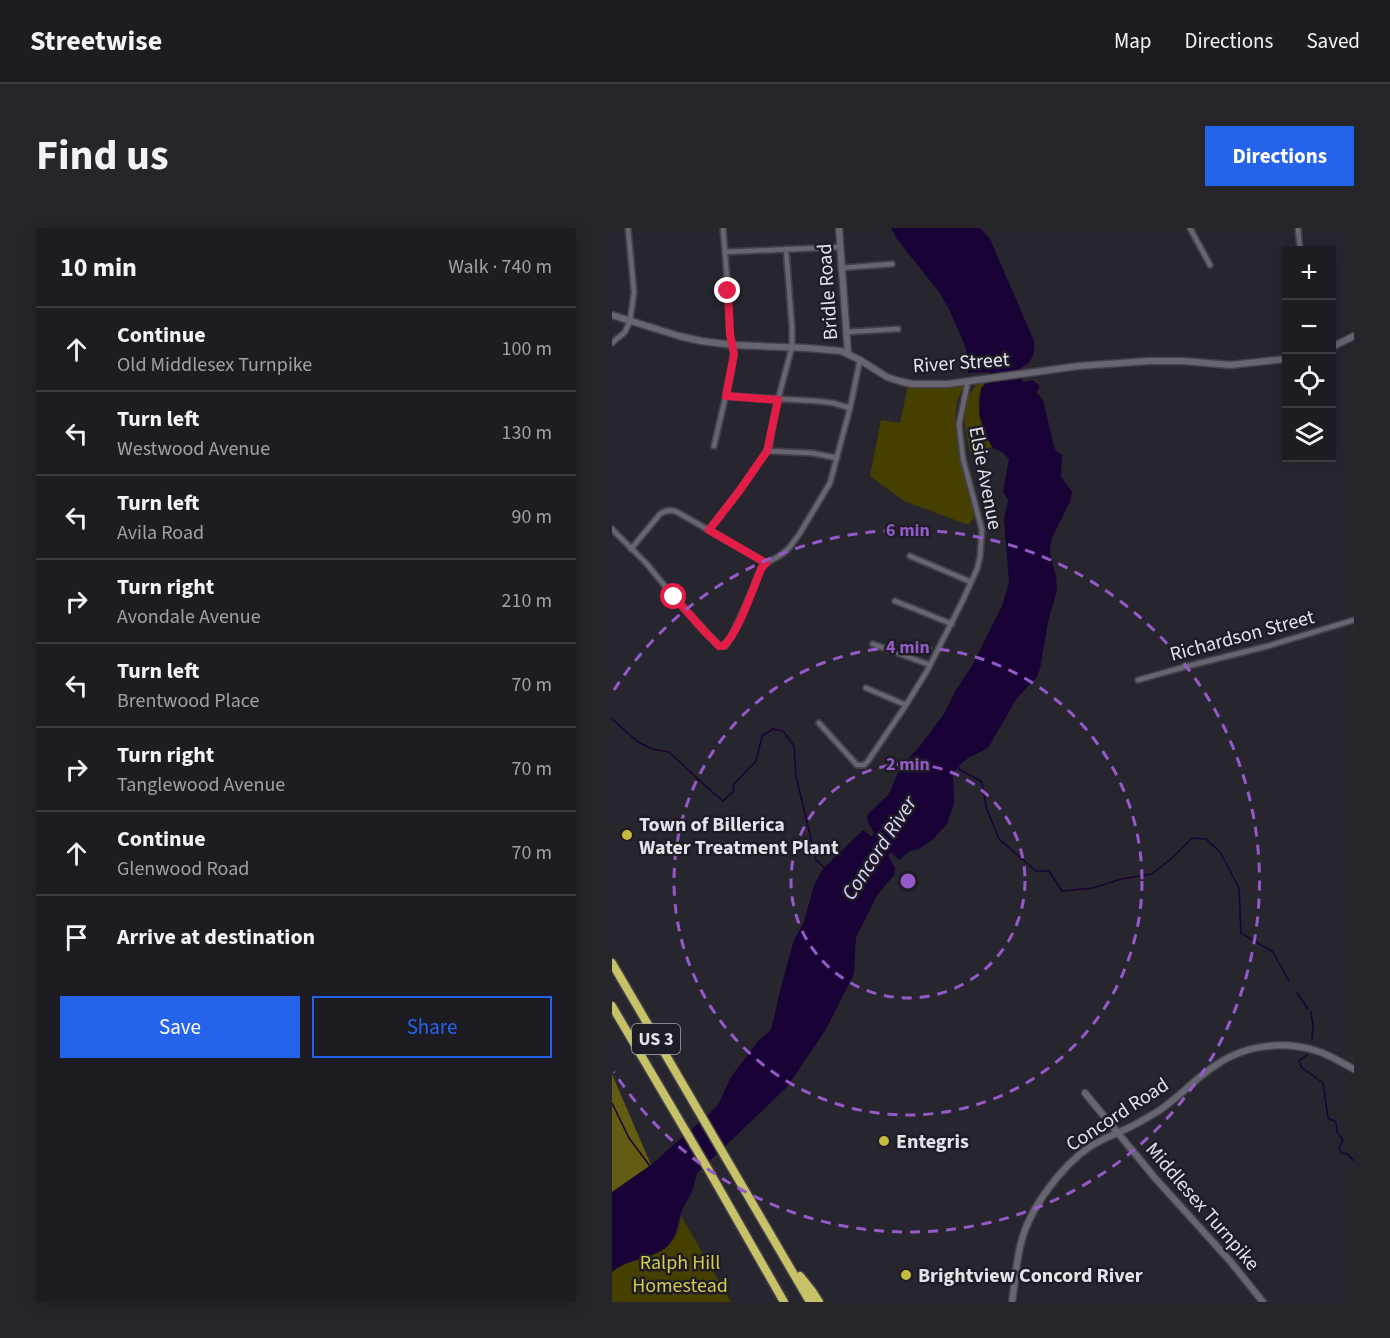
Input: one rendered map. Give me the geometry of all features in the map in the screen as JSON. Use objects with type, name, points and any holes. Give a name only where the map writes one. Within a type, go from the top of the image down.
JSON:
[{"type":"highway","name":"US 3","points":[[612,963],[810,1302]]},
{"type":"highway","name":"US 3","points":[[612,1006],[784,1302]]},
{"type":"highway","points":[[785,1260],[819,1302]]},
{"type":"main road","name":"Bridle Road","points":[[839,228],[848,354]]},
{"type":"main road","name":"River Street","points":[[612,315],[688,338],[733,345],[833,350],[848,354],[887,377],[905,383],[932,385],[1079,366],[1149,361],[1230,365],[1282,360]]},
{"type":"main road","points":[[1336,345],[1354,336]]},
{"type":"main road","name":"Concord Road","points":[[1012,1302],[1021,1243],[1037,1205],[1063,1170],[1096,1143],[1164,1107],[1227,1058],[1251,1049],[1274,1046],[1301,1047],[1318,1052],[1354,1069]]},
{"type":"main road","name":"Middlesex Turnpike","points":[[1085,1093],[1155,1178],[1230,1261],[1262,1302]]},
{"type":"street","points":[[612,343],[625,332],[630,321],[633,292],[627,228]]},
{"type":"street","points":[[714,447],[733,361],[723,228]]},
{"type":"street","points":[[1190,228],[1210,265]]},
{"type":"street","points":[[1298,228],[1300,246]]},
{"type":"street","points":[[725,252],[840,247]]},
{"type":"street","points":[[709,530],[767,451],[792,348],[786,249]]},
{"type":"street","points":[[841,268],[892,264]]},
{"type":"street","points":[[846,332],[898,329]]},
{"type":"street","points":[[612,529],[646,563],[719,646],[725,646],[761,569],[766,563],[789,548],[827,489],[850,408],[860,360]]},
{"type":"street","name":"Elsie Avenue","points":[[819,723],[857,765],[864,765],[872,757],[930,665],[977,569],[982,530],[963,459],[959,424],[969,381]]},
{"type":"street","points":[[726,396],[827,403],[850,408]]},
{"type":"street","points":[[767,451],[812,453],[837,458]]},
{"type":"street","points":[[631,549],[666,510],[675,511],[766,563]]},
{"type":"street","points":[[910,556],[971,582]]},
{"type":"street","points":[[895,601],[952,624]]},
{"type":"street","name":"Richardson Street","points":[[1138,680],[1269,646],[1354,620]]},
{"type":"street","points":[[873,644],[930,665]]},
{"type":"street","points":[[866,688],[906,705]]},
{"type":"green space","points":[[986,383],[981,390],[979,406],[992,447],[970,452],[965,425],[965,408],[977,384]]},
{"type":"green space","points":[[908,385],[935,388],[964,386],[957,401],[955,420],[974,516],[969,524],[904,501],[870,476],[881,420],[900,423]]},
{"type":"green space","name":"Ralph Hill Homestead","points":[[681,1216],[731,1302],[612,1302],[612,1272],[664,1249],[676,1235]]},
{"type":"shaded area","points":[[612,1074],[651,1165],[612,1192]]},
{"type":"water","name":"Concord River","points":[[891,228],[980,228],[990,239],[1034,341],[1034,353],[1029,363],[1019,369],[1023,382],[1033,380],[1040,387],[1036,392],[1043,400],[1055,450],[1062,455],[1061,477],[1072,492],[1050,548],[1057,590],[1048,622],[1040,669],[1036,678],[1017,698],[988,748],[968,758],[953,773],[954,804],[947,824],[932,840],[919,849],[910,851],[899,860],[891,852],[888,855],[895,868],[894,875],[878,894],[856,937],[854,974],[825,1031],[787,1087],[697,1173],[670,1244],[653,1255],[623,1265],[612,1272],[612,1192],[651,1165],[718,1105],[731,1077],[758,1041],[771,1030],[794,940],[804,922],[814,885],[822,870],[863,830],[871,836],[874,833],[867,815],[889,794],[900,768],[944,714],[973,664],[1002,606],[1009,582],[1004,519],[1008,500],[1003,491],[1009,459],[992,447],[979,415],[981,388],[991,382],[989,372],[968,373],[966,348],[949,309]]},
{"type":"waterway","points":[[612,719],[638,742],[653,749],[669,752],[723,801],[734,791],[733,785],[756,761],[762,736],[773,729],[783,731],[794,746],[796,776],[816,860],[826,869]]},
{"type":"waterway","points":[[957,766],[982,782],[986,807],[999,839],[1036,871],[1049,871],[1062,891],[1093,888],[1121,879],[1152,874],[1192,838],[1206,839],[1220,852],[1239,888],[1241,933],[1273,952],[1289,981]]},
{"type":"waterway","points":[[1297,993],[1308,1009]]},
{"type":"waterway","points":[[1311,1012],[1312,1039]]},
{"type":"waterway","points":[[1307,1055],[1299,1061],[1301,1067],[1323,1083],[1328,1118],[1336,1122],[1337,1132],[1343,1140],[1339,1147],[1341,1153],[1347,1154],[1354,1161]]},
{"type":"waterway","points":[[612,1103],[629,1138],[650,1166]]},
{"type":"place","name":"Town of Billerica Water Treatment Plant","points":[[627,835]]},
{"type":"place","name":"Entegris","points":[[884,1141]]},
{"type":"place","name":"Brightview Concord River","points":[[906,1275]]},
{"type":"route","points":[[674,597],[705,632],[719,646],[723,646],[728,642],[761,569],[766,563],[709,530],[767,451],[778,400],[726,396],[734,354],[728,318],[728,291]]}]
